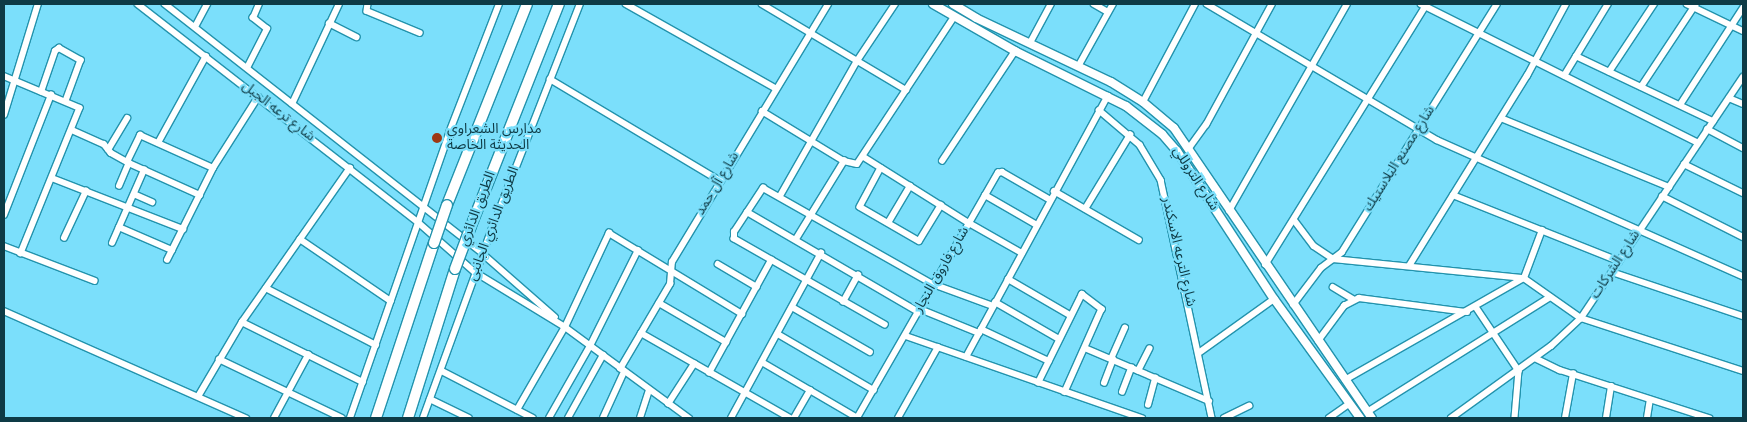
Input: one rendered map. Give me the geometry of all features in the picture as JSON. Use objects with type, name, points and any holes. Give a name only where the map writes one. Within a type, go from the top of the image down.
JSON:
[{"type":"highway","points":[[376,418],[447,205],[527,4]]},
{"type":"highway","name":"الطريق الدائري","points":[[408,418],[470,226],[559,4]]},
{"type":"street","points":[[4,115],[38,4]]},
{"type":"street","name":"شارع ترعه الجبل","points":[[138,4],[418,222],[475,272],[566,327]]},
{"type":"street","name":"شارع ترعه الجبل","points":[[165,4],[173,6],[195,27],[423,210],[482,253],[566,327]]},
{"type":"street","points":[[195,27],[207,4]]},
{"type":"street","points":[[247,68],[267,31],[253,18],[258,4]]},
{"type":"street","points":[[292,104],[339,4]]},
{"type":"street","points":[[368,4],[366,11],[420,33]]},
{"type":"street","points":[[350,418],[418,222],[499,4]]},
{"type":"street","name":"الطريق الدائري الجانبى","points":[[423,418],[442,371],[482,253],[580,4]]},
{"type":"street","points":[[626,4],[775,88]]},
{"type":"street","points":[[762,4],[811,31],[906,90]]},
{"type":"street","name":"شارع آل حمد","points":[[603,418],[622,371],[641,333],[670,284],[672,262],[775,88],[828,4]]},
{"type":"street","points":[[780,196],[857,61],[895,4]]},
{"type":"street","name":"شارع التروللي","points":[[933,4],[1015,51],[1108,96],[1145,120],[1170,142],[1274,299],[1360,418]]},
{"type":"street","name":"شارع التروللي","points":[[953,4],[1030,44],[1079,65],[1143,102],[1174,128],[1265,265],[1370,415]]},
{"type":"street","points":[[1030,44],[1051,4]]},
{"type":"street","points":[[1094,4],[1108,12]]},
{"type":"street","points":[[1079,65],[1113,4]]},
{"type":"street","points":[[1143,102],[1195,4]]},
{"type":"street","points":[[1207,4],[1419,129],[1477,157],[1743,276]]},
{"type":"street","points":[[1189,148],[1206,125],[1272,4]]},
{"type":"street","points":[[1229,211],[1347,4]]},
{"type":"street","name":"شارع مصنع البلاستيك","points":[[1293,305],[1321,268],[1342,252],[1497,4]]},
{"type":"street","points":[[1409,266],[1501,118],[1566,4]]},
{"type":"street","points":[[1564,76],[1608,4]]},
{"type":"street","points":[[1609,72],[1654,4]]},
{"type":"street","points":[[1687,4],[1695,5],[1743,31]]},
{"type":"street","points":[[1265,265],[1295,221],[1425,5],[1478,34],[1698,143]]},
{"type":"street","points":[[1641,87],[1695,5]]},
{"type":"street","points":[[1680,105],[1743,8]]},
{"type":"street","points":[[762,111],[844,161],[857,164],[864,157],[954,17]]},
{"type":"street","points":[[329,23],[357,36]]},
{"type":"street","points":[[41,92],[54,50],[59,48],[81,60],[66,101]]},
{"type":"street","points":[[942,161],[1015,51]]},
{"type":"street","points":[[1045,66],[1053,53]]},
{"type":"street","points":[[158,143],[206,56]]},
{"type":"street","points":[[1576,56],[1713,121]]},
{"type":"street","points":[[4,76],[78,105],[80,110],[21,253]]},
{"type":"street","name":"شارع الشركات","points":[[1451,418],[1519,371],[1582,318],[1743,77]]},
{"type":"street","points":[[550,79],[720,180]]},
{"type":"street","points":[[4,215],[51,96]]},
{"type":"street","points":[[966,356],[1049,200],[1108,96]]},
{"type":"street","points":[[166,260],[213,168],[258,97]]},
{"type":"street","points":[[1729,98],[1743,104]]},
{"type":"street","name":"شارع الترعه الاسكندر","points":[[1099,110],[1130,135],[1149,156],[1161,180],[1200,352],[1212,418]]},
{"type":"street","points":[[108,150],[127,118]]},
{"type":"street","points":[[1501,118],[1669,187]]},
{"type":"street","points":[[1707,129],[1743,148]]},
{"type":"street","points":[[72,130],[104,144],[108,150],[128,163],[200,195]]},
{"type":"street","points":[[119,186],[140,135],[213,168]]},
{"type":"street","points":[[1085,209],[1130,135]]},
{"type":"street","points":[[864,157],[969,223],[1022,253]]},
{"type":"street","points":[[796,240],[844,161]]},
{"type":"street","points":[[1684,164],[1743,193]]},
{"type":"street","points":[[198,395],[242,322],[350,168]]},
{"type":"street","points":[[881,168],[859,204],[888,223],[919,241],[940,205]]},
{"type":"street","points":[[112,243],[144,170]]},
{"type":"street","name":"شارع فاروق النجار","points":[[858,418],[997,174],[1002,172],[1049,200]]},
{"type":"street","points":[[52,178],[183,229]]},
{"type":"street","points":[[888,223],[910,186]]},
{"type":"street","points":[[885,325],[733,238],[763,188],[933,284],[994,304],[1059,339]]},
{"type":"street","points":[[64,238],[86,191]]},
{"type":"street","points":[[1054,191],[1139,240]]},
{"type":"street","points":[[134,194],[152,202]]},
{"type":"street","points":[[1453,195],[1620,261]]},
{"type":"street","points":[[985,196],[1037,224]]},
{"type":"street","points":[[1662,196],[1743,237]]},
{"type":"street","points":[[747,212],[919,310],[980,331],[1048,361]]},
{"type":"street","points":[[1295,221],[1314,246],[1333,259],[1524,278],[1582,318],[1743,371]]},
{"type":"street","points":[[119,227],[172,250]]},
{"type":"street","points":[[1345,380],[1524,278],[1542,230]]},
{"type":"street","points":[[520,414],[566,327],[607,235],[615,235],[670,272],[742,314]]},
{"type":"street","points":[[300,239],[391,301]]},
{"type":"street","points":[[4,246],[95,281]]},
{"type":"street","points":[[549,418],[590,346],[638,250]]},
{"type":"street","points":[[731,418],[821,253]]},
{"type":"street","points":[[709,372],[771,260]]},
{"type":"street","points":[[718,264],[757,287]]},
{"type":"street","points":[[1612,272],[1743,316]]},
{"type":"street","points":[[843,302],[858,275]]},
{"type":"street","points":[[1008,279],[1070,315]]},
{"type":"street","points":[[1333,287],[1352,299],[1467,312]]},
{"type":"street","points":[[266,288],[376,345]]},
{"type":"street","points":[[1038,383],[1081,294],[1100,304],[1102,312],[1065,392]]},
{"type":"street","points":[[1370,415],[1550,297]]},
{"type":"street","points":[[1200,352],[1274,299]]},
{"type":"street","points":[[1318,341],[1352,299]]},
{"type":"street","points":[[658,303],[726,342]]},
{"type":"street","points":[[792,307],[870,352]]},
{"type":"street","points":[[1476,307],[1519,371],[1515,418]]},
{"type":"street","points":[[4,311],[198,395],[246,418]]},
{"type":"street","points":[[242,322],[363,382]]},
{"type":"street","points":[[566,327],[622,371],[689,418]]},
{"type":"street","points":[[1104,383],[1125,328]]},
{"type":"street","points":[[641,333],[792,418],[810,390]]},
{"type":"street","points":[[778,334],[874,390]]},
{"type":"street","points":[[906,336],[1142,418]]},
{"type":"street","points":[[898,418],[938,347]]},
{"type":"street","points":[[1085,348],[1209,401]]},
{"type":"street","points":[[1138,371],[1149,349]]},
{"type":"street","points":[[274,418],[308,354]]},
{"type":"street","points":[[568,418],[603,355]]},
{"type":"street","points":[[1535,358],[1573,374],[1690,415],[1709,418]]},
{"type":"street","points":[[220,359],[342,418]]},
{"type":"street","points":[[762,362],[858,418]]},
{"type":"street","points":[[668,404],[694,364]]},
{"type":"street","points":[[1122,392],[1131,368]]},
{"type":"street","points":[[442,371],[520,414],[533,418]]},
{"type":"street","points":[[1564,418],[1573,374]]},
{"type":"street","points":[[1148,405],[1154,378]]},
{"type":"street","points":[[1606,418],[1611,386]]},
{"type":"street","points":[[640,418],[649,390]]},
{"type":"street","points":[[430,399],[469,418]]},
{"type":"street","points":[[1647,418],[1650,400]]},
{"type":"street","points":[[1329,418],[1349,404]]},
{"type":"street","points":[[1224,418],[1249,406]]},
{"type":"place","name":"مدارس الشعراوي الحديثة الخاصة","points":[[437,138]]}]
